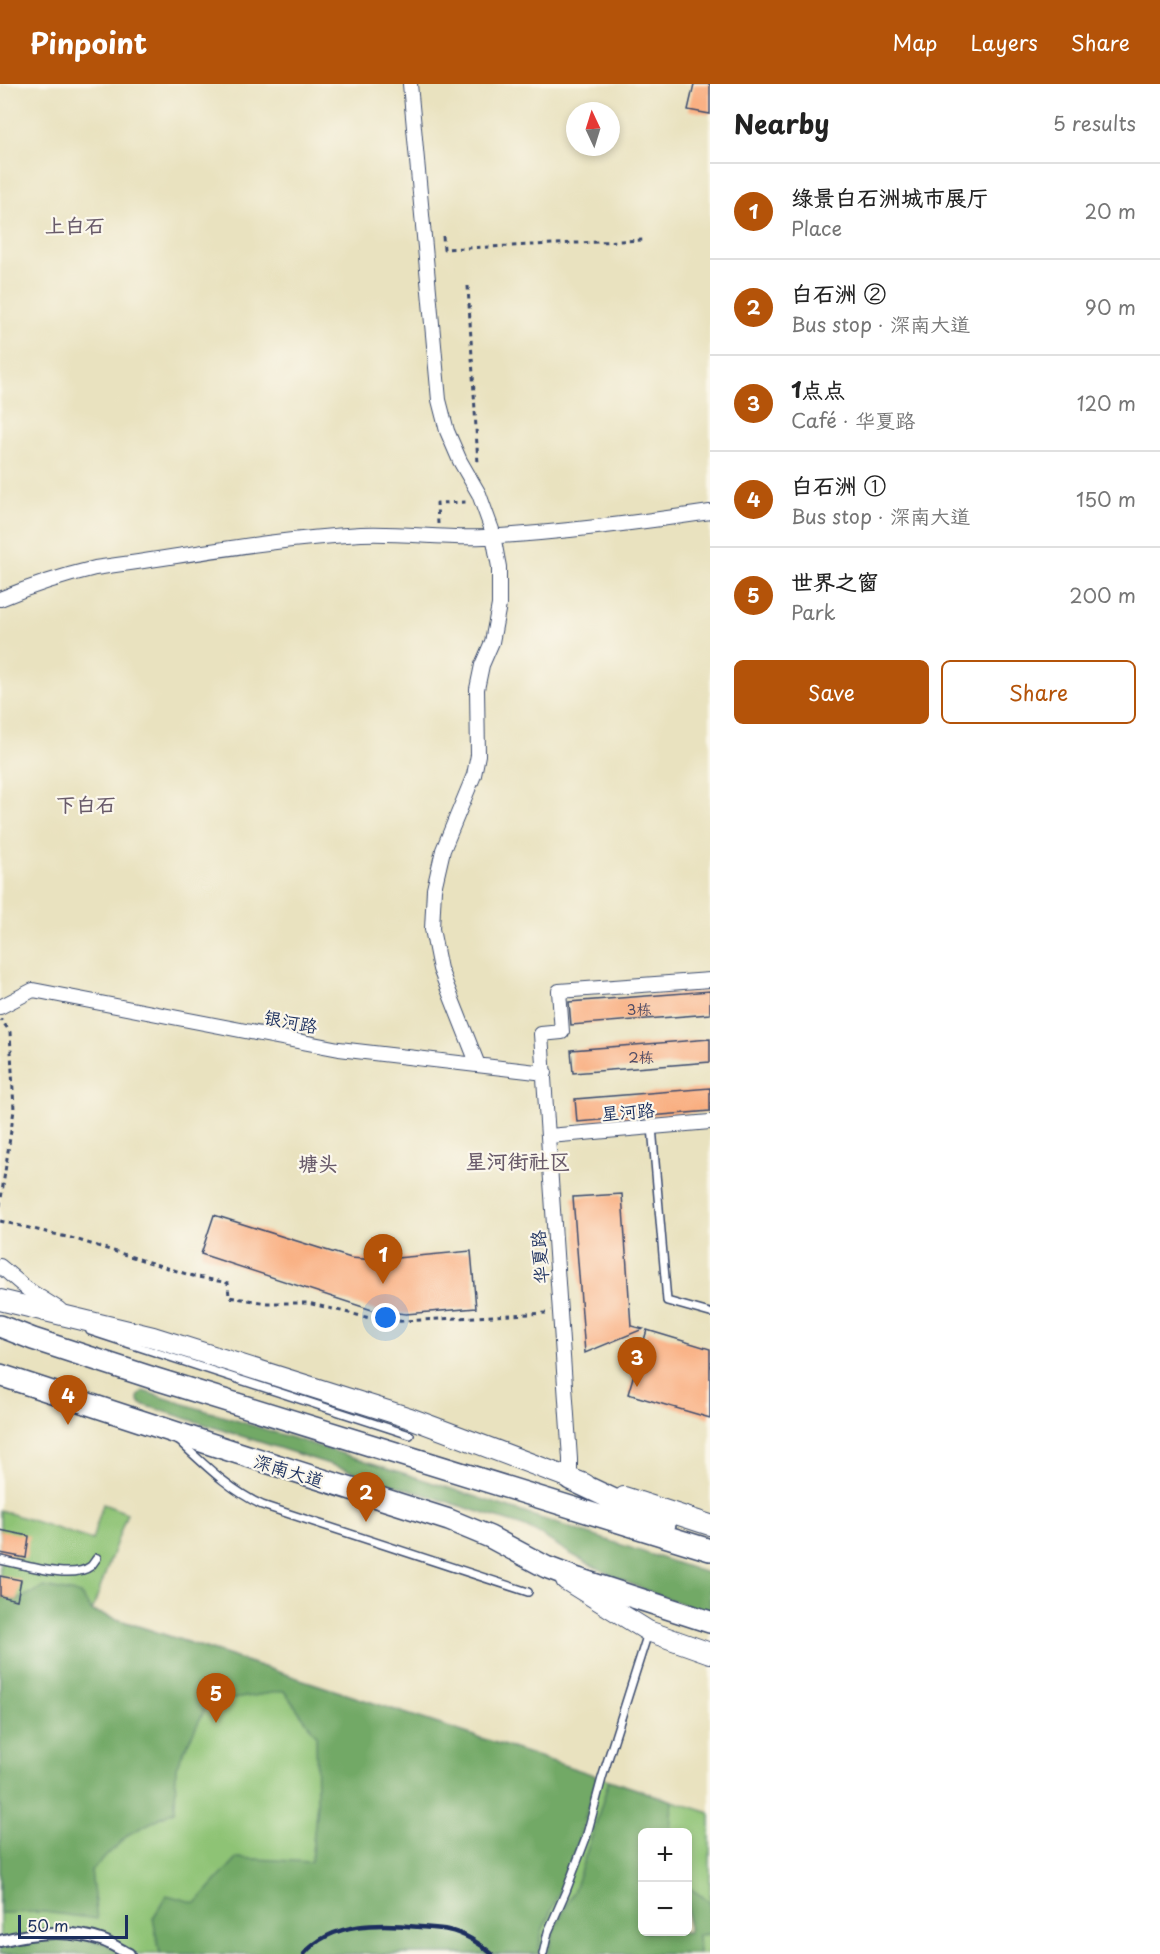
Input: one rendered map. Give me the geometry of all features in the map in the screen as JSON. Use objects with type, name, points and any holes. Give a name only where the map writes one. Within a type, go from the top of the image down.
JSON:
[{"type":"main road","points":[[0,1300],[153,1337],[410,1418],[570,1479],[710,1524]]},
{"type":"main road","points":[[2,1327],[156,1379],[710,1550]]},
{"type":"main road","name":"深南大道","points":[[0,1375],[449,1520],[490,1537],[546,1567],[578,1580],[710,1622]]},
{"type":"main road","points":[[570,1479],[710,1544]]},
{"type":"main road","points":[[546,1567],[648,1631],[710,1653]]},
{"type":"street","points":[[410,84],[439,400],[447,431],[460,461],[479,494],[494,536],[499,567],[499,605],[492,642],[482,665],[477,689],[478,755],[474,775],[443,850],[434,889],[432,929],[440,969],[478,1065]]},
{"type":"street","points":[[0,599],[60,576],[95,568],[324,537],[391,533],[494,536],[551,533],[710,512]]},
{"type":"street","name":"华夏路","points":[[570,1479],[541,1034],[562,1032],[559,991],[710,980]]},
{"type":"street","name":"银河路","points":[[0,1007],[33,990],[339,1048],[545,1073]]},
{"type":"street","name":"星河路","points":[[549,1136],[710,1122]]},
{"type":"street","points":[[0,1266],[39,1298],[83,1320]]},
{"type":"street","points":[[0,1941],[50,1933],[76,1935],[104,1941],[129,1954]]},
{"type":"lane","points":[[652,1127],[667,1300],[710,1313]]},
{"type":"lane","points":[[0,1300],[145,1350],[410,1435]]},
{"type":"lane","points":[[167,1430],[224,1482],[242,1496],[262,1506],[528,1592]]},
{"type":"lane","points":[[0,1560],[52,1571],[69,1572],[91,1566],[97,1558]]},
{"type":"lane","points":[[543,1954],[548,1932],[586,1838],[602,1778],[648,1631]]},
{"type":"path","points":[[443,236],[444,249],[643,240]]},
{"type":"path","points":[[468,286],[477,447]]},
{"type":"path","points":[[439,535],[437,503],[469,502]]},
{"type":"path","points":[[0,1018],[10,1032],[14,1110],[0,1206]]},
{"type":"path","points":[[0,1221],[75,1239],[193,1276],[228,1283],[229,1297],[267,1303],[308,1303],[386,1322],[560,1312]]},
{"type":"green space","points":[[143,1391],[388,1468],[710,1574],[710,1613],[627,1583],[523,1526],[141,1404],[138,1397]]},
{"type":"green space","points":[[103,1504],[127,1513],[92,1611],[710,1813],[710,1954],[0,1954],[0,1510],[92,1540]]},
{"type":"green space","points":[[44,1587],[80,1594],[92,1611],[597,1776],[580,1836],[542,1931],[538,1954],[160,1954],[153,1918],[167,1895],[196,1903],[237,1858],[311,1862],[317,1803],[316,1735],[284,1691],[208,1703],[176,1767],[175,1810],[129,1834],[91,1871],[97,1919],[44,1912],[0,1913],[0,1596],[17,1600]]},
{"type":"green space","points":[[609,1780],[672,1801],[670,1828],[638,1828],[638,1936],[692,1936],[692,1890],[710,1902],[710,1934],[698,1935],[699,1954],[548,1954],[553,1933],[574,1890]]},
{"type":"green space","points":[[51,1935],[103,1943],[125,1954],[0,1954],[0,1944]]},
{"type":"building","points":[[694,84],[710,84],[710,114],[688,110]]},
{"type":"building","points":[[710,991],[710,1014],[571,1025],[569,1002]]},
{"type":"building","points":[[710,1039],[710,1062],[573,1073],[571,1050]]},
{"type":"building","points":[[710,1088],[710,1111],[577,1122],[575,1099]]},
{"type":"building","points":[[622,1194],[631,1326],[643,1329],[585,1353],[573,1197]]},
{"type":"building","points":[[214,1215],[351,1258],[375,1260],[471,1251],[476,1308],[406,1314],[372,1310],[201,1254]]},
{"type":"building","points":[[647,1330],[710,1349],[710,1418],[628,1394]]},
{"type":"building","points":[[0,1530],[29,1536],[26,1558],[0,1553]]},
{"type":"building","points":[[0,1576],[21,1580],[17,1600],[0,1596]]},
{"type":"railway","points":[[304,1954],[328,1935],[374,1925],[454,1931],[471,1939],[492,1954]]},
{"type":"place","name":"绿景白石洲城市展厅","points":[[383,1284]]},
{"type":"place","name":"1点点","points":[[637,1387]]},
{"type":"place","name":"白石洲 ①","points":[[68,1425]]},
{"type":"place","name":"白石洲 ②","points":[[366,1522]]},
{"type":"place","name":"世界之窗","points":[[216,1723]]},
{"type":"district","name":"上白石","points":[[75,225]]},
{"type":"district","name":"下白石","points":[[86,804]]},
{"type":"district","name":"星河街社区","points":[[518,1160]]},
{"type":"district","name":"塘头","points":[[318,1163]]}]
